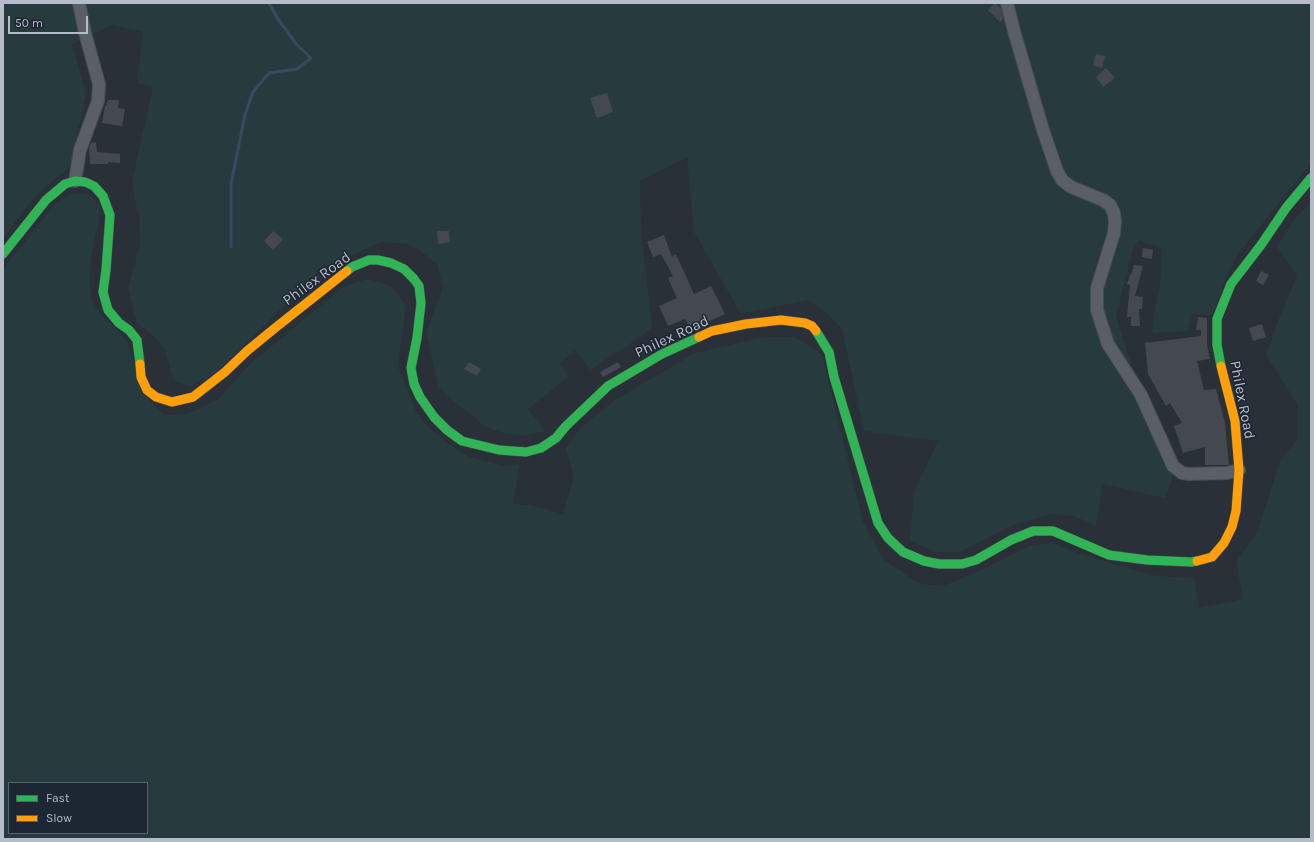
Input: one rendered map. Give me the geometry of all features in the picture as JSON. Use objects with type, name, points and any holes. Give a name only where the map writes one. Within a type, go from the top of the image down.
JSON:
[{"type":"street","points":[[3,254],[46,200],[65,184],[75,181],[80,150],[98,101],[98,84],[79,3]]},
{"type":"street","points":[[1007,3],[1041,123],[1057,171],[1062,180],[1071,186],[1103,200],[1110,205],[1114,213],[1114,233],[1097,288],[1097,310],[1108,344],[1141,395],[1173,466],[1182,473],[1189,474],[1239,470]]},
{"type":"street","name":"Philex Road","points":[[75,181],[85,182],[94,186],[103,196],[110,216],[103,292],[108,310],[137,340],[141,376],[147,390],[156,397],[172,402],[193,397],[225,372],[247,351],[275,328],[352,267],[369,260],[378,260],[391,263],[404,269],[420,286],[421,303],[417,338],[411,368],[414,384],[420,397],[434,417],[447,430],[462,441],[499,450],[526,452],[541,448],[556,438],[566,426],[608,386],[662,354],[712,331],[746,324],[781,320],[805,323],[812,326],[819,334],[829,352],[834,377],[878,523],[888,538],[903,552],[924,561],[939,564],[962,564],[976,560],[1011,540],[1033,531],[1053,531],[1109,555],[1147,560],[1191,562],[1212,557],[1224,543],[1232,527],[1236,511],[1239,470],[1235,421],[1217,345],[1217,318],[1231,284],[1261,245],[1286,208],[1311,178]]},
{"type":"green space","points":[[3,3],[1311,3],[1311,163],[1238,254],[1227,275],[1213,315],[1192,314],[1188,331],[1152,333],[1160,284],[1162,248],[1139,241],[1133,249],[1116,316],[1128,355],[1174,475],[1165,498],[1103,484],[1096,526],[1074,516],[1051,514],[1008,527],[960,552],[935,552],[910,541],[914,492],[938,441],[864,431],[842,329],[830,316],[808,300],[741,314],[694,232],[687,158],[640,181],[641,231],[652,328],[590,370],[576,350],[560,363],[568,377],[528,409],[546,431],[522,436],[503,433],[484,426],[471,414],[455,403],[438,386],[426,333],[443,287],[437,264],[419,250],[408,244],[381,242],[321,269],[215,374],[190,386],[175,382],[165,349],[150,333],[137,323],[128,288],[140,245],[139,215],[132,182],[153,87],[137,83],[143,32],[113,25],[72,44],[86,94],[70,168],[52,181],[33,199],[3,238]]},
{"type":"green space","points":[[70,194],[89,194],[101,206],[91,258],[91,299],[101,315],[127,342],[150,401],[165,415],[188,414],[218,399],[250,364],[343,287],[367,279],[390,285],[406,305],[398,366],[417,414],[426,425],[467,456],[504,466],[520,464],[513,504],[531,505],[563,514],[574,477],[566,448],[580,428],[615,400],[695,353],[764,337],[794,337],[812,347],[822,355],[863,522],[883,559],[905,574],[921,584],[943,586],[986,568],[1029,546],[1052,543],[1080,554],[1152,575],[1182,578],[1194,577],[1199,608],[1243,599],[1236,562],[1257,533],[1280,461],[1298,438],[1298,405],[1266,355],[1277,323],[1297,276],[1277,247],[1289,226],[1311,201],[1311,839],[3,839],[3,269],[56,203]]},
{"type":"building","points":[[995,3],[1001,9],[1003,19],[1000,22],[988,10]]},
{"type":"building","points":[[1096,54],[1105,56],[1102,68],[1093,65]]},
{"type":"building","points":[[1106,68],[1115,78],[1103,87],[1096,77]]},
{"type":"building","points":[[607,93],[613,112],[597,118],[590,98]]},
{"type":"building","points":[[108,100],[119,100],[118,108],[125,109],[122,126],[102,123],[105,106]]},
{"type":"building","points":[[96,142],[97,152],[120,154],[120,163],[108,162],[108,164],[90,164],[89,148],[91,143]]},
{"type":"building","points":[[273,231],[283,239],[273,250],[264,241]]},
{"type":"building","points":[[437,231],[449,231],[450,242],[438,244]]},
{"type":"building","points":[[664,235],[672,257],[676,254],[694,294],[711,286],[725,314],[691,330],[685,319],[668,326],[659,306],[677,298],[668,278],[673,276],[661,254],[653,257],[647,242]]},
{"type":"building","points":[[1143,248],[1153,250],[1152,259],[1142,257]]},
{"type":"building","points":[[1134,265],[1143,266],[1135,296],[1143,297],[1142,309],[1139,309],[1140,326],[1131,326],[1131,317],[1127,317],[1130,285],[1127,284]]},
{"type":"building","points":[[1261,271],[1269,275],[1263,285],[1256,281]]},
{"type":"building","points":[[1198,317],[1207,318],[1207,345],[1210,359],[1197,361],[1204,390],[1216,389],[1225,423],[1229,465],[1205,465],[1205,447],[1183,453],[1174,426],[1182,423],[1170,403],[1166,406],[1148,374],[1145,343],[1201,336],[1201,330],[1196,330]]},
{"type":"building","points":[[1262,324],[1266,337],[1253,341],[1249,328]]},
{"type":"building","points":[[469,362],[481,369],[477,376],[464,369]]},
{"type":"building","points":[[618,362],[621,367],[603,377],[600,372]]},
{"type":"waterway","points":[[231,247],[231,184],[245,115],[253,92],[269,73],[297,69],[311,58],[297,45],[278,19],[269,3]]},
{"type":"traffic: fast","points":[[1221,366],[1217,345],[1217,319],[1231,284],[1261,245],[1286,208],[1311,178]]},
{"type":"traffic: fast","points":[[3,254],[46,200],[65,184],[75,181],[85,182],[94,186],[103,196],[110,215],[103,292],[108,310],[137,340],[140,364]]},
{"type":"traffic: fast","points":[[347,271],[352,267],[369,260],[378,260],[391,263],[404,269],[414,279],[419,286],[421,303],[417,338],[411,368],[414,384],[420,397],[434,417],[447,430],[462,441],[499,450],[526,452],[541,448],[556,438],[566,426],[608,386],[662,354],[699,337]]},
{"type":"traffic: fast","points":[[816,331],[829,352],[834,377],[878,523],[888,538],[903,552],[924,561],[939,564],[962,564],[976,560],[1011,540],[1033,531],[1053,531],[1109,555],[1147,560],[1197,561]]},
{"type":"traffic: slow","points":[[140,364],[141,377],[147,390],[156,397],[172,402],[193,397],[225,372],[247,351],[275,328],[347,271]]},
{"type":"traffic: slow","points":[[699,337],[712,331],[746,324],[781,320],[805,323],[812,326],[816,331]]},
{"type":"traffic: slow","points":[[1197,561],[1212,557],[1224,543],[1232,527],[1236,511],[1239,470],[1235,421],[1221,366]]}]
